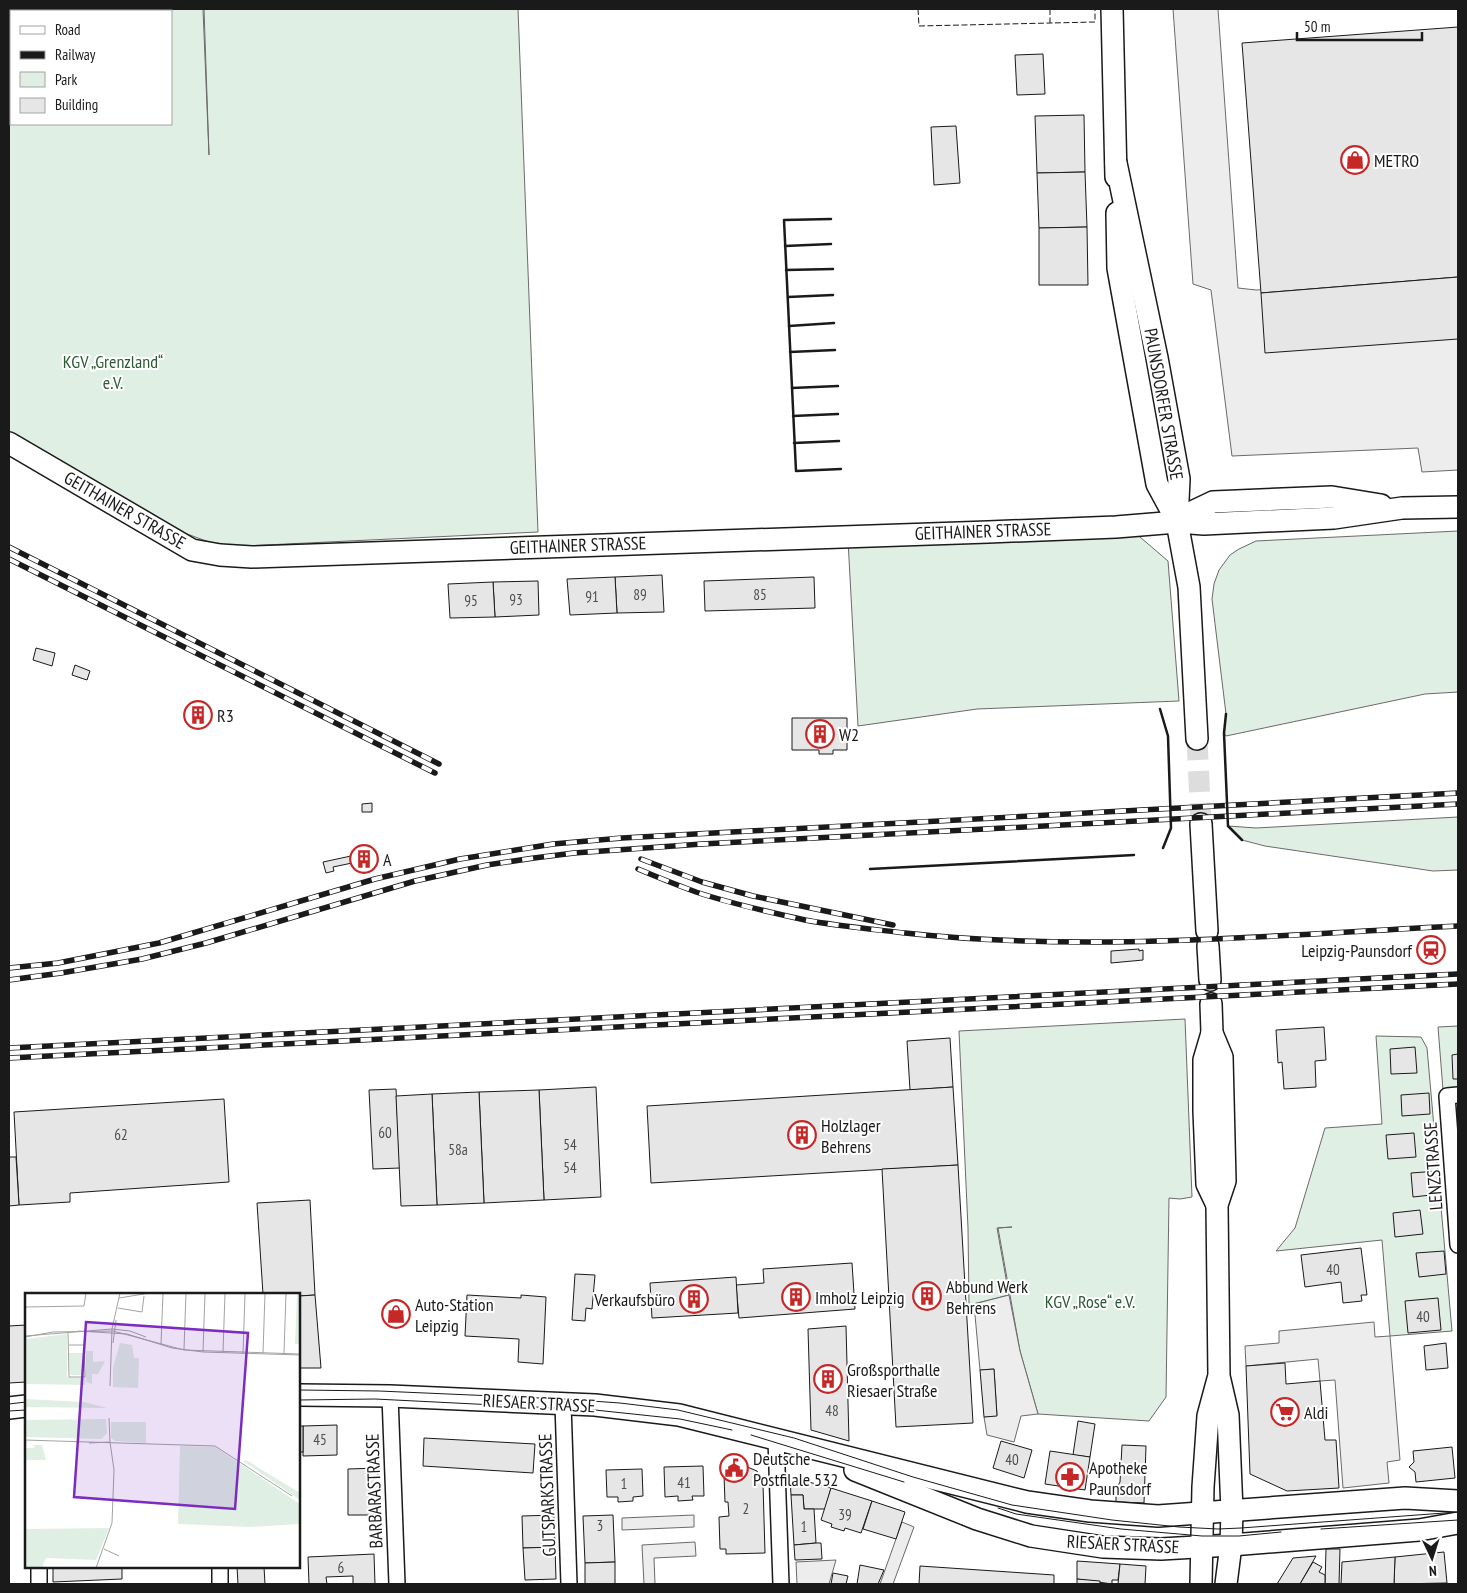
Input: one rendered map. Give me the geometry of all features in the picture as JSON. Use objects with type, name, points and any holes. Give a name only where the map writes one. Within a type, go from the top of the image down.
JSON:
[{"type":"main road","name":"PAUNSDORFER STRASSE","points":[[1112,9],[1116,163],[1157,358],[1179,479],[1177,522],[1189,587],[1197,739]]},
{"type":"main road","name":"GEITHAINER STRASSE","points":[[9,443],[192,550],[220,555],[252,557],[1116,526],[1177,522],[1213,502],[1332,498],[1402,508],[1458,507]]},
{"type":"main road","points":[[1201,824],[1210,980]]},
{"type":"main road","points":[[1211,1004],[1212,1034],[1204,1060],[1205,1129],[1207,1184],[1217,1205],[1219,1376],[1228,1415],[1232,1511],[1231,1545],[1226,1584]]},
{"type":"main road","points":[[1201,1584],[1203,1487],[1208,1416],[1219,1376]]},
{"type":"main road","name":"RIESAER STRASSE","points":[[300,1395],[390,1396],[595,1405],[679,1415],[1027,1502],[1082,1510],[1158,1516],[1405,1498],[1458,1500]]},
{"type":"main road","points":[[9,1408],[25,1406]]},
{"type":"main road","name":"RIESAER STRASSE","points":[[776,1439],[969,1515],[1031,1536],[1102,1547],[1161,1549],[1231,1545],[1418,1530],[1458,1523]]},
{"type":"street","name":"LENZSTRASSE","points":[[1458,1095],[1447,1096],[1458,1245]]},
{"type":"street","name":"BARBARASTRASSE","points":[[390,1396],[397,1584]]},
{"type":"street","name":"GUTSPARKSTRASSE","points":[[563,1404],[569,1584]]},
{"type":"street","points":[[776,1439],[781,1584]]},
{"type":"street","points":[[39,1568],[39,1584]]},
{"type":"street","points":[[220,1568],[220,1584]]},
{"type":"green space","name":"KGV „Grenzland“ e.V.","points":[[9,9],[203,9],[209,155],[204,9],[518,9],[538,532],[223,547],[187,534],[9,433]]},
{"type":"green space","points":[[1133,531],[1168,561],[1179,701],[977,709],[858,726],[848,540]]},
{"type":"green space","points":[[1458,531],[1458,692],[1425,694],[1226,736],[1224,733],[1226,714],[1212,599],[1214,584],[1219,570],[1230,555],[1256,541]]},
{"type":"green space","points":[[1458,817],[1458,870],[1433,871],[1265,846],[1242,840],[1228,826],[1256,828]]},
{"type":"green space","name":"KGV „Rose“ e.V.","points":[[1185,1019],[1192,1197],[1169,1198],[1166,1397],[1149,1421],[1038,1414],[1020,1351],[998,1228],[1012,1227],[997,1228],[1009,1295],[969,1305],[968,1228],[959,1031]]},
{"type":"green space","points":[[1458,1026],[1458,1089],[1443,1090],[1438,1027]]},
{"type":"green space","points":[[1376,1036],[1421,1037],[1427,1048],[1452,1331],[1390,1336],[1382,1240],[1276,1251],[1295,1228],[1325,1128],[1382,1124]]},
{"type":"shaded area","points":[[1173,9],[1218,9],[1238,288],[1256,290],[1458,279],[1458,470],[1422,472],[1418,448],[1232,456],[1211,290],[1193,284]]},
{"type":"shaded area","points":[[1009,1295],[1020,1351],[1038,1414],[1021,1416],[1014,1442],[987,1435],[984,1417],[997,1415],[994,1369],[980,1370],[974,1304]]},
{"type":"shaded area","points":[[1374,1322],[1375,1337],[1390,1336],[1400,1460],[1387,1462],[1389,1483],[1343,1488],[1335,1380],[1320,1381],[1318,1359],[1246,1366],[1245,1346],[1279,1343],[1279,1331]]},
{"type":"shaded area","points":[[694,1515],[694,1527],[622,1530],[622,1518]]},
{"type":"shaded area","points":[[902,1522],[914,1527],[893,1584],[880,1584]]},
{"type":"shaded area","points":[[695,1542],[696,1556],[654,1558],[655,1584],[644,1584],[642,1545]]},
{"type":"shaded area","points":[[836,1560],[829,1584],[797,1584],[796,1562]]},
{"type":"building","name":"METRO","points":[[1458,27],[1458,277],[1261,293],[1242,43]]},
{"type":"building","points":[[1043,54],[1045,94],[1017,95],[1015,55]]},
{"type":"building","points":[[1084,115],[1085,172],[1037,173],[1035,116]]},
{"type":"building","points":[[956,126],[960,183],[934,185],[931,127]]},
{"type":"building","points":[[1085,172],[1087,227],[1039,228],[1037,173]]},
{"type":"building","points":[[1087,227],[1088,285],[1039,285],[1039,228]]},
{"type":"building","points":[[1458,277],[1458,339],[1265,353],[1261,293]]},
{"type":"building","points":[[662,575],[664,612],[617,613],[615,577]]},
{"type":"building","points":[[615,577],[617,613],[570,615],[567,579]]},
{"type":"building","points":[[814,577],[815,608],[705,611],[704,581]]},
{"type":"building","points":[[538,581],[539,615],[495,617],[493,582]]},
{"type":"building","points":[[493,582],[495,617],[450,618],[448,584]]},
{"type":"building","points":[[36,648],[55,653],[52,666],[33,660]]},
{"type":"building","points":[[75,665],[90,671],[87,680],[72,675]]},
{"type":"building","name":"R3","points":[[192,708],[207,712],[204,723],[189,718]]},
{"type":"building","name":"W2","points":[[792,718],[847,718],[847,750],[833,750],[833,754],[819,754],[819,750],[792,750]]},
{"type":"building","points":[[372,803],[372,812],[362,812],[362,804]]},
{"type":"building","name":"A","points":[[375,850],[378,862],[354,868],[351,856]]},
{"type":"building","name":"A","points":[[351,856],[352,863],[333,867],[334,871],[326,873],[323,862]]},
{"type":"building","points":[[1139,949],[1139,951],[1143,950],[1143,960],[1111,963],[1111,951]]},
{"type":"building","points":[[1324,1027],[1326,1060],[1315,1061],[1316,1087],[1284,1089],[1282,1062],[1278,1063],[1276,1030]]},
{"type":"building","points":[[950,1038],[953,1087],[910,1090],[907,1041]]},
{"type":"building","points":[[1415,1047],[1417,1073],[1391,1074],[1390,1049]]},
{"type":"building","points":[[1458,1054],[1458,1079],[1453,1079],[1452,1055]]},
{"type":"building","points":[[596,1087],[601,1197],[544,1200],[539,1090]]},
{"type":"building","name":"Holzlager Behrens","points":[[953,1087],[958,1165],[651,1183],[647,1106]]},
{"type":"building","points":[[396,1089],[400,1168],[373,1169],[369,1090]]},
{"type":"building","points":[[539,1090],[544,1200],[484,1203],[479,1092]]},
{"type":"building","points":[[479,1092],[484,1203],[437,1205],[432,1094]]},
{"type":"building","points":[[1429,1093],[1430,1114],[1402,1116],[1401,1095]]},
{"type":"building","points":[[432,1094],[437,1205],[401,1206],[396,1096]]},
{"type":"building","points":[[224,1099],[229,1182],[70,1193],[70,1202],[19,1205],[14,1112]]},
{"type":"building","points":[[1414,1133],[1416,1157],[1388,1159],[1386,1135]]},
{"type":"building","points":[[9,1157],[16,1157],[19,1205],[9,1206]]},
{"type":"building","name":"Abbund Werk Behrens","points":[[958,1165],[973,1423],[896,1427],[882,1169]]},
{"type":"building","points":[[1438,1171],[1440,1194],[1413,1197],[1411,1173]]},
{"type":"building","points":[[310,1200],[315,1295],[300,1296],[300,1293],[263,1293],[257,1203]]},
{"type":"building","points":[[1420,1210],[1423,1234],[1395,1237],[1393,1213]]},
{"type":"building","points":[[1361,1248],[1367,1295],[1361,1295],[1362,1301],[1343,1303],[1341,1282],[1305,1287],[1301,1255]]},
{"type":"building","points":[[1444,1251],[1446,1274],[1419,1277],[1416,1253]]},
{"type":"building","name":"Imholz Leipzig","points":[[852,1263],[855,1309],[739,1318],[736,1285],[764,1283],[763,1269]]},
{"type":"building","points":[[575,1274],[595,1275],[592,1309],[586,1308],[585,1321],[572,1320]]},
{"type":"building","name":"Verkaufsbüro","points":[[736,1277],[738,1313],[652,1318],[650,1283]]},
{"type":"building","points":[[315,1295],[321,1368],[300,1368],[300,1296]]},
{"type":"building","points":[[467,1295],[521,1298],[521,1295],[546,1297],[543,1364],[518,1362],[519,1339],[465,1336]]},
{"type":"building","points":[[1438,1298],[1441,1330],[1408,1333],[1405,1301]]},
{"type":"building","points":[[25,1325],[25,1382],[9,1383],[9,1326]]},
{"type":"building","name":"Großsporthalle Riesaer Straße","points":[[846,1326],[849,1441],[811,1430],[808,1329]]},
{"type":"building","points":[[1446,1343],[1448,1368],[1426,1370],[1424,1346]]},
{"type":"building","name":"Aldi","points":[[1285,1363],[1286,1384],[1320,1381],[1325,1440],[1336,1440],[1339,1488],[1287,1491],[1250,1474],[1246,1366]]},
{"type":"building","points":[[994,1369],[997,1416],[984,1417],[980,1370]]},
{"type":"building","points":[[1078,1421],[1095,1424],[1090,1457],[1073,1455]]},
{"type":"building","points":[[337,1425],[337,1455],[303,1456],[303,1426]]},
{"type":"building","points":[[300,1426],[303,1426],[303,1452],[300,1452]]},
{"type":"building","points":[[424,1438],[535,1444],[533,1473],[423,1466]]},
{"type":"building","points":[[1001,1441],[1032,1450],[1024,1478],[993,1468]]},
{"type":"building","points":[[1122,1445],[1146,1446],[1144,1503],[1116,1502],[1116,1489],[1120,1482]]},
{"type":"building","points":[[1452,1447],[1455,1478],[1416,1482],[1415,1472],[1409,1467],[1414,1462],[1413,1451]]},
{"type":"building","points":[[1050,1451],[1090,1457],[1085,1490],[1045,1484]]},
{"type":"building","points":[[728,1459],[757,1471],[763,1484],[765,1553],[726,1554],[726,1549],[720,1549],[719,1517],[729,1516],[728,1502],[725,1502],[724,1475],[729,1475]]},
{"type":"building","points":[[703,1466],[704,1496],[692,1496],[693,1500],[678,1501],[678,1496],[665,1497],[664,1467]]},
{"type":"building","points":[[378,1468],[378,1515],[348,1515],[348,1469]]},
{"type":"building","points":[[642,1469],[643,1496],[633,1497],[633,1501],[618,1502],[618,1497],[607,1497],[606,1470]]},
{"type":"building","points":[[790,1477],[831,1488],[825,1509],[804,1509],[803,1495],[791,1495]]},
{"type":"building","points":[[831,1488],[872,1501],[861,1533],[845,1528],[844,1531],[831,1527],[832,1524],[821,1520]]},
{"type":"building","points":[[791,1495],[803,1495],[804,1509],[814,1509],[816,1543],[794,1545]]},
{"type":"building","points":[[872,1501],[905,1512],[896,1539],[863,1529]]},
{"type":"building","points":[[554,1515],[555,1547],[523,1548],[522,1516]]},
{"type":"building","points":[[613,1515],[615,1562],[585,1563],[583,1516]]},
{"type":"building","points":[[821,1543],[822,1559],[795,1560],[794,1545]]},
{"type":"building","points":[[555,1547],[556,1579],[525,1580],[523,1548]]},
{"type":"building","points":[[1326,1549],[1340,1549],[1339,1584],[1325,1584]]},
{"type":"building","points":[[1444,1552],[1447,1583],[1394,1584],[1395,1557]]},
{"type":"building","points":[[374,1554],[375,1584],[353,1584],[353,1576],[326,1577],[327,1584],[309,1584],[308,1557]]},
{"type":"building","points":[[1316,1556],[1300,1584],[1277,1584],[1293,1558]]},
{"type":"building","points":[[1395,1557],[1394,1584],[1341,1584],[1342,1562]]},
{"type":"building","points":[[1077,1561],[1120,1564],[1118,1580],[1112,1580],[1112,1584],[1077,1579]]},
{"type":"building","points":[[615,1562],[615,1584],[585,1584],[585,1563]]},
{"type":"building","points":[[1313,1562],[1322,1567],[1319,1572],[1325,1575],[1325,1584],[1300,1584]]},
{"type":"building","points":[[1120,1564],[1146,1566],[1145,1584],[1118,1584]]},
{"type":"building","points":[[860,1565],[884,1570],[878,1584],[857,1584]]},
{"type":"building","points":[[920,1566],[1054,1575],[1054,1584],[919,1584]]},
{"type":"building","points":[[53,1568],[122,1568],[122,1579],[53,1582]]},
{"type":"building","points":[[237,1568],[264,1568],[265,1584],[238,1584]]},
{"type":"building","points":[[833,1573],[848,1576],[846,1584],[831,1584]]},
{"type":"building","points":[[1077,1579],[1100,1581],[1100,1584],[1077,1584]]},
{"type":"tunnel","points":[[1197,739],[1201,824]]},
{"type":"tram line","points":[[300,1390],[379,1391],[563,1399],[678,1410],[794,1438],[913,1477],[1012,1505],[1112,1520],[1218,1529],[1458,1512]]},
{"type":"tram line","points":[[300,1400],[375,1399],[595,1410],[680,1419],[732,1430]]},
{"type":"tram line","points":[[9,1404],[25,1402]]},
{"type":"tram line","points":[[9,1411],[25,1410]]},
{"type":"tram line","points":[[751,1435],[904,1482]]},
{"type":"tram line","points":[[998,1508],[1016,1514],[1121,1529],[1202,1536],[1239,1536],[1281,1532]]},
{"type":"tram line","points":[[1321,1529],[1458,1520]]},
{"type":"railway","points":[[9,547],[439,764]]},
{"type":"railway","points":[[9,559],[435,773]]},
{"type":"railway","points":[[9,968],[58,963],[159,943],[375,879],[460,859],[553,844],[622,838],[1458,793]]},
{"type":"railway","points":[[9,980],[142,959],[206,943],[415,881],[487,865],[574,853],[702,844],[1458,804]]},
{"type":"railway","points":[[641,859],[702,882],[753,896],[893,925]]},
{"type":"railway","points":[[638,869],[696,892],[751,908],[805,920],[842,926],[974,939],[1112,942],[1458,926]]},
{"type":"railway","points":[[9,1048],[1458,974]]},
{"type":"railway","points":[[9,1058],[1458,984]]},
{"type":"fence","points":[[918,9],[919,26],[1095,22],[1095,9]]},
{"type":"fence","points":[[1050,9],[1050,23]]},
{"type":"wall","points":[[831,219],[784,220],[796,471],[841,469]]},
{"type":"wall","points":[[785,246],[831,244]]},
{"type":"wall","points":[[786,270],[833,269]]},
{"type":"wall","points":[[788,297],[833,295]]},
{"type":"wall","points":[[789,326],[834,323]]},
{"type":"wall","points":[[790,352],[835,350]]},
{"type":"wall","points":[[792,388],[838,386]]},
{"type":"wall","points":[[793,416],[838,414]]},
{"type":"wall","points":[[794,443],[839,441]]},
{"type":"wall","points":[[1160,709],[1168,736],[1171,828],[1163,848]]},
{"type":"wall","points":[[1226,714],[1224,733],[1228,826],[1242,840]]},
{"type":"wall","points":[[870,869],[1134,855]]},
{"type":"place","name":"METRO","points":[[1355,160]]},
{"type":"place","name":"R3","points":[[198,715]]},
{"type":"place","name":"W2","points":[[820,734]]},
{"type":"place","name":"A","points":[[364,859]]},
{"type":"place","name":"Leipzig-Paunsdorf","points":[[1431,950]]},
{"type":"place","name":"Holzlager Behrens","points":[[802,1135]]},
{"type":"place","name":"Abbund Werk Behrens","points":[[927,1296]]},
{"type":"place","name":"Imholz Leipzig","points":[[796,1297]]},
{"type":"place","name":"Verkaufsbüro","points":[[694,1299]]},
{"type":"place","name":"Auto-Station Leipzig","points":[[396,1314]]},
{"type":"place","name":"Großsporthalle Riesaer Straße","points":[[828,1379]]},
{"type":"place","name":"Aldi","points":[[1285,1412]]},
{"type":"place","name":"Deutsche Postfilale 532","points":[[734,1468]]},
{"type":"place","name":"Apotheke Paunsdorf","points":[[1070,1477]]}]
